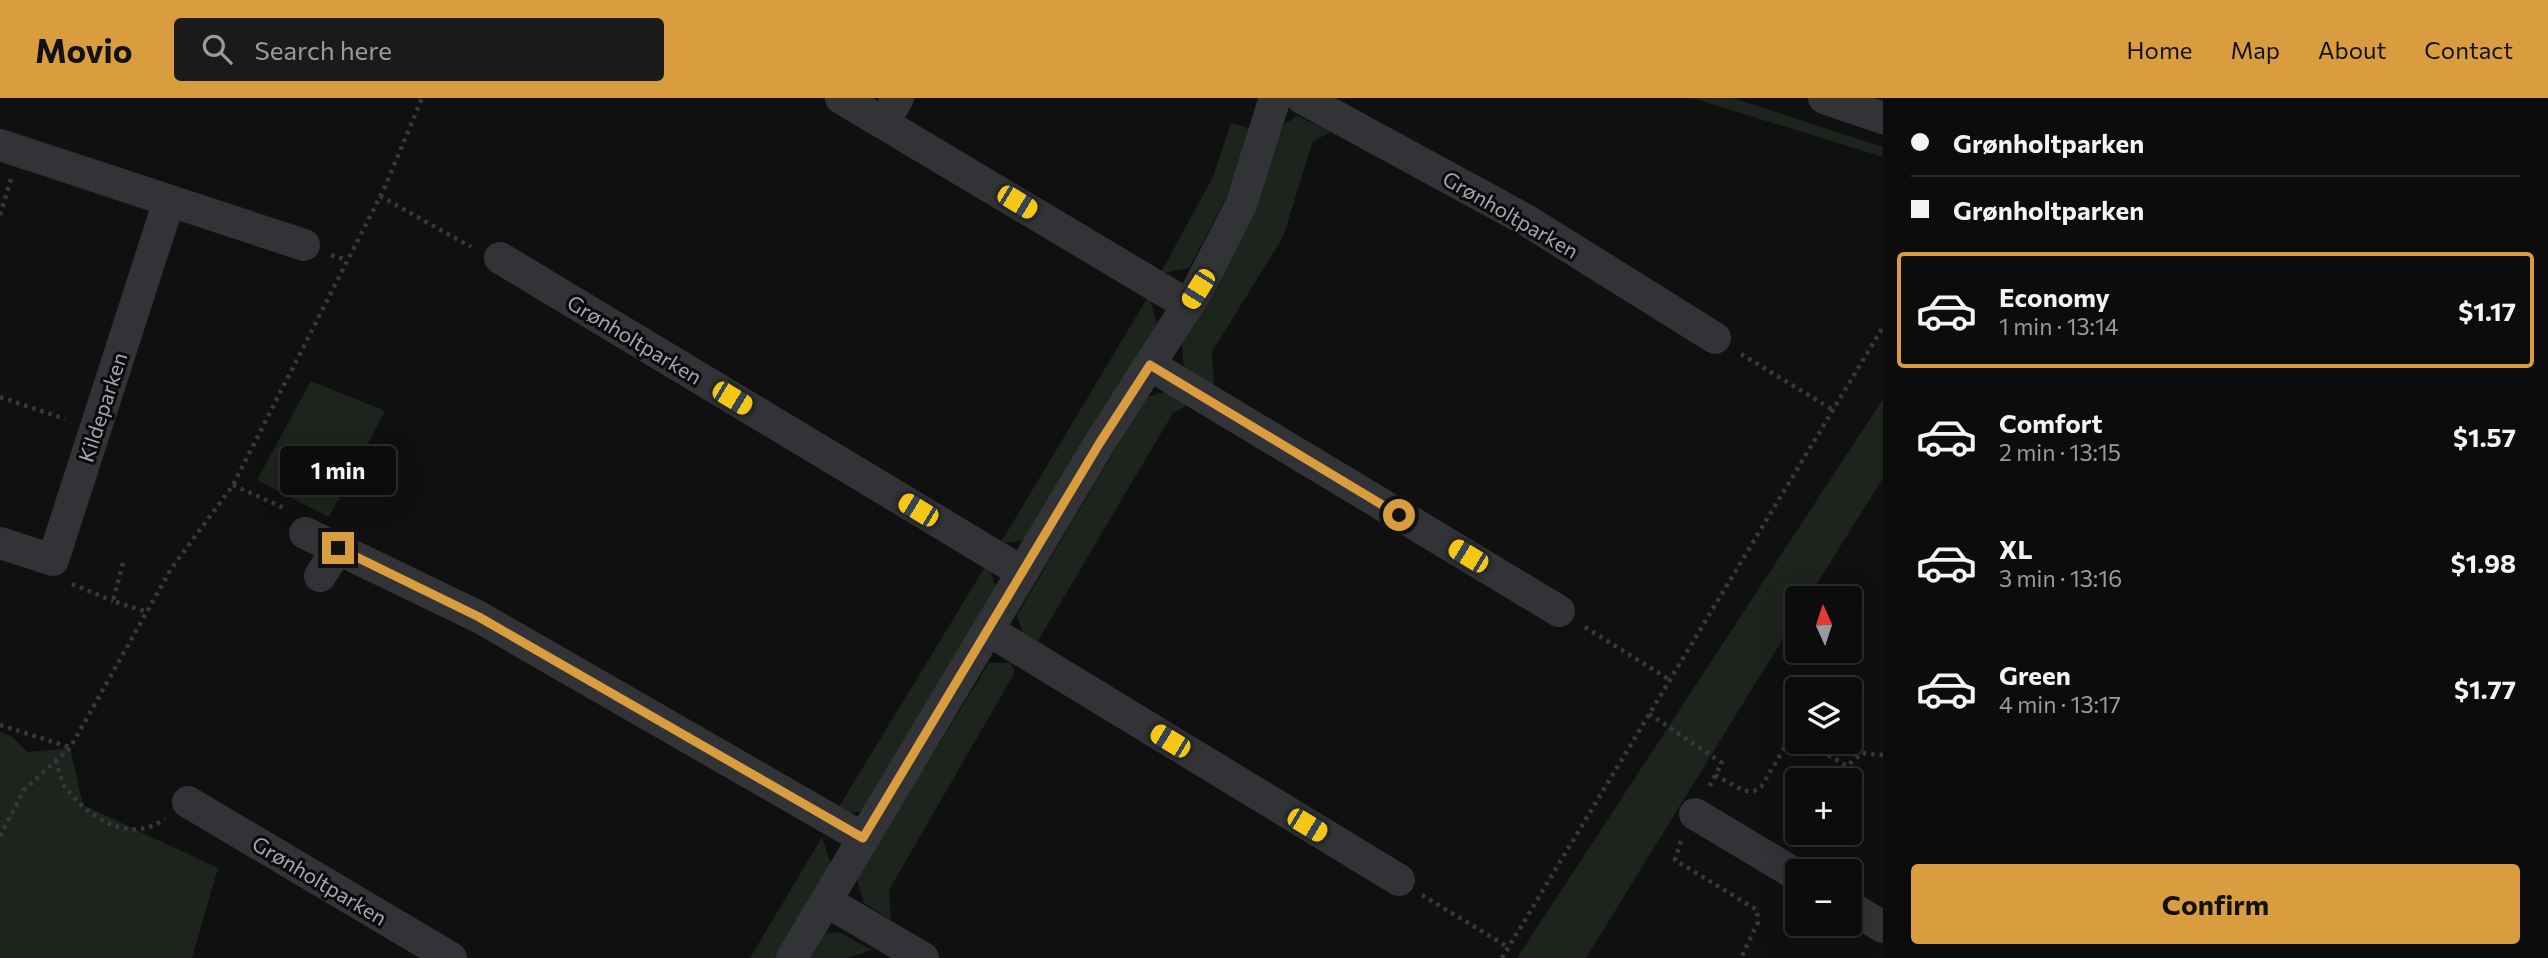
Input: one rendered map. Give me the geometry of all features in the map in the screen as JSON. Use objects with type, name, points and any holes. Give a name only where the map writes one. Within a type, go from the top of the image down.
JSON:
[{"type":"street","points":[[841,98],[891,110],[1188,305]]},
{"type":"street","points":[[792,958],[1022,572],[1188,305],[1241,205],[1275,98]]},
{"type":"street","name":"Grønholtparken","points":[[1302,98],[1526,220],[1715,338]]},
{"type":"street","points":[[1824,98],[1883,118]]},
{"type":"street","points":[[0,145],[304,245]]},
{"type":"street","name":"Kildeparken","points":[[53,560],[169,201]]},
{"type":"street","name":"Grønholtparken","points":[[500,258],[1022,572]]},
{"type":"street","points":[[1150,365],[1559,611]]},
{"type":"street","points":[[305,533],[479,617],[863,838]]},
{"type":"street","points":[[0,543],[53,560]]},
{"type":"street","points":[[320,576],[338,548]]},
{"type":"street","points":[[988,630],[1399,880]]},
{"type":"street","name":"Grønholtparken","points":[[188,802],[451,958]]},
{"type":"street","points":[[1695,814],[1785,868]]},
{"type":"street","points":[[826,901],[923,958]]},
{"type":"street","points":[[1862,914],[1883,927]]},
{"type":"path","points":[[0,836],[24,790],[70,748],[171,569],[233,485],[380,196],[422,98]]},
{"type":"path","points":[[380,196],[487,255],[500,258]]},
{"type":"path","points":[[1502,958],[1883,327]]},
{"type":"path","points":[[1715,338],[1833,410]]},
{"type":"path","points":[[0,397],[95,429]]},
{"type":"path","points":[[233,485],[294,513],[305,533]]},
{"type":"path","points":[[53,560],[58,578],[147,612]]},
{"type":"path","points":[[113,601],[122,563]]},
{"type":"path","points":[[1559,611],[1670,680]]},
{"type":"path","points":[[0,724],[70,748]]},
{"type":"path","points":[[1716,775],[1744,792],[1754,792],[1761,787],[1785,747]]},
{"type":"path","points":[[1862,753],[1883,755]]},
{"type":"path","points":[[1826,754],[1847,766],[1861,754]]},
{"type":"path","points":[[57,760],[64,785],[75,797],[99,820],[123,830],[155,826],[188,802]]},
{"type":"path","points":[[1399,880],[1508,947]]},
{"type":"shaded area","points":[[1692,98],[1733,98],[1883,147],[1883,157]]},
{"type":"shaded area","points":[[1298,116],[1331,132],[1313,141],[1283,237],[1212,352],[1214,385],[1184,370],[1182,342],[1255,209],[1284,124]]},
{"type":"shaded area","points":[[1231,123],[1252,129],[1224,202],[1189,268],[1160,274],[1213,177]]},
{"type":"shaded area","points":[[1149,295],[1157,323],[1029,539],[1000,544]]},
{"type":"shaded area","points":[[311,381],[385,411],[329,517],[257,480]]},
{"type":"shaded area","points":[[1173,390],[1190,404],[1173,413],[1036,644],[1025,639],[1017,615],[1146,397]]},
{"type":"shaded area","points":[[1883,399],[1883,478],[1816,586],[1785,586],[1785,635],[1586,958],[1517,958]]},
{"type":"shaded area","points":[[988,562],[996,588],[864,811],[834,815]]},
{"type":"shaded area","points":[[989,663],[1010,663],[1015,672],[889,890],[891,920],[864,903],[856,878]]},
{"type":"shaded area","points":[[0,732],[10,735],[28,752],[70,748],[83,805],[218,868],[192,958],[0,958]]},
{"type":"shaded area","points":[[822,837],[831,864],[775,958],[750,958]]},
{"type":"shaded area","points":[[839,932],[872,950],[848,958],[811,958],[825,934]]},
{"type":"route","points":[[338,548],[479,617],[863,838],[1099,444],[1150,365],[1399,515]]}]
